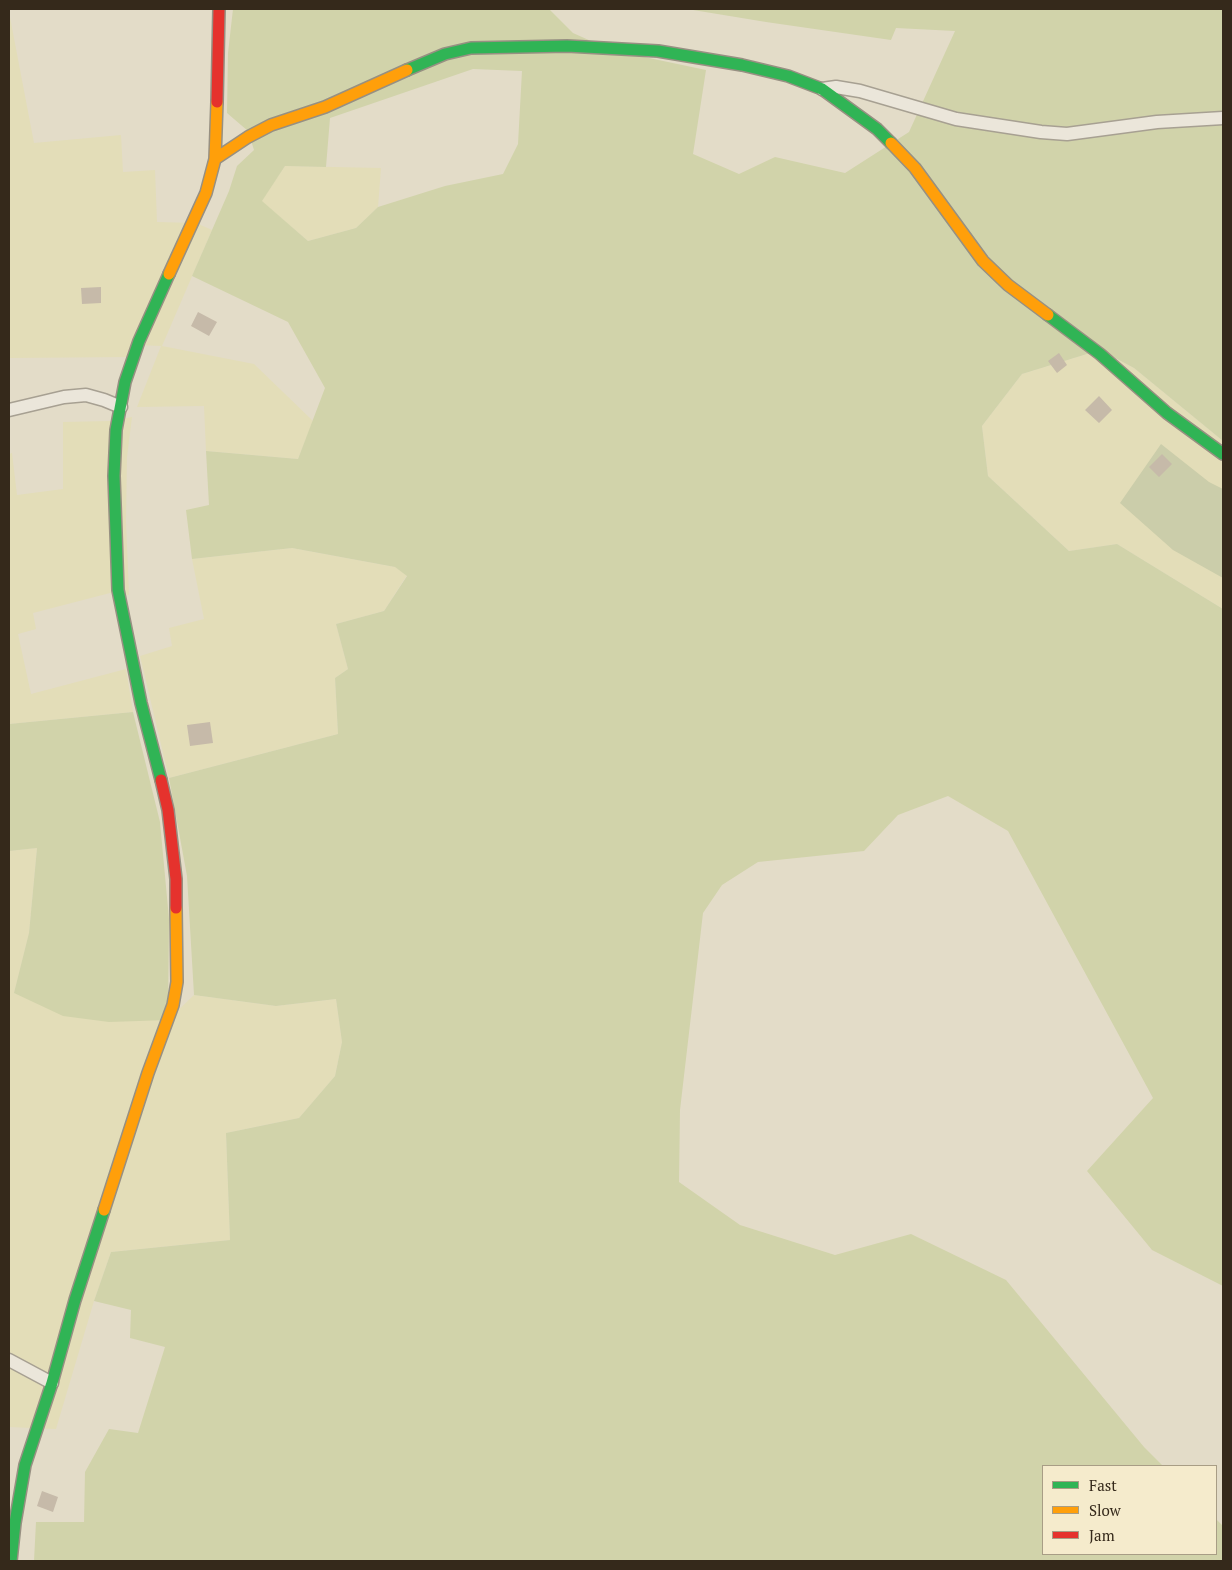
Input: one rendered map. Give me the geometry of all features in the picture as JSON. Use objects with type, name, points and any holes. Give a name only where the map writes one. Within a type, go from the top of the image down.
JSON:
[{"type":"street","points":[[11,1561],[15,1523],[25,1465],[122,1151],[173,1005],[178,982],[176,879],[168,810],[141,703],[118,590],[114,476],[116,430],[125,382],[139,341],[206,193],[215,159],[219,9]]},
{"type":"street","points":[[215,159],[248,137],[271,125],[325,108],[360,90],[445,54],[470,48],[567,46],[658,52],[742,65],[788,76],[822,89],[877,129],[915,168],[983,261],[1008,285],[1100,354],[1167,413],[1223,454]]},
{"type":"street","points":[[822,89],[836,87],[860,91],[956,119],[1058,134],[1157,122],[1223,118]]},
{"type":"street","points":[[9,410],[64,397],[86,395],[121,407]]},
{"type":"street","points":[[9,1360],[32,1374],[52,1382]]},
{"type":"shaded area","points":[[9,12],[34,143],[121,135],[123,172],[155,170],[157,222],[196,223],[212,230],[162,346],[254,364],[313,421],[298,459],[206,451],[204,406],[137,407],[161,346],[137,345],[131,357],[9,358]]},
{"type":"shaded area","points":[[285,166],[381,168],[378,207],[356,228],[308,241],[261,201]]},
{"type":"shaded area","points":[[1100,350],[1134,368],[1223,441],[1223,609],[1117,544],[1069,551],[988,476],[982,426],[1022,374]]},
{"type":"shaded area","points":[[132,417],[127,457],[126,522],[129,595],[110,593],[33,613],[36,629],[18,634],[31,694],[126,669],[133,712],[9,724],[9,454],[12,453],[17,495],[63,489],[63,422],[109,421]]},
{"type":"shaded area","points":[[292,548],[395,567],[407,575],[384,611],[336,624],[348,669],[335,678],[338,734],[169,778],[140,656],[172,646],[169,628],[204,619],[192,559]]},
{"type":"shaded area","points":[[37,848],[29,933],[14,993],[168,1020],[194,995],[276,1006],[336,999],[342,1042],[335,1076],[299,1118],[226,1133],[230,1240],[111,1252],[94,1301],[56,1429],[9,1427],[9,851]]},
{"type":"green space","points":[[233,9],[549,9],[573,33],[611,50],[706,70],[693,154],[739,174],[775,157],[845,173],[909,132],[955,31],[896,28],[891,40],[687,9],[1223,9],[1223,441],[1134,368],[1100,350],[1022,374],[982,426],[988,476],[1069,551],[1117,544],[1223,609],[1223,1286],[1152,1250],[1087,1171],[1153,1098],[1008,831],[948,796],[898,815],[864,851],[758,862],[722,885],[703,913],[680,1110],[679,1182],[740,1225],[835,1255],[911,1234],[1006,1280],[1144,1447],[1162,1465],[1042,1465],[1042,1555],[1217,1555],[1217,1520],[1223,1526],[1223,1561],[34,1561],[36,1522],[84,1522],[85,1472],[109,1429],[138,1433],[165,1347],[130,1338],[131,1310],[94,1301],[111,1252],[230,1240],[226,1133],[299,1118],[335,1076],[342,1042],[336,999],[276,1006],[194,995],[187,876],[169,778],[338,734],[335,678],[348,669],[336,624],[384,611],[407,576],[395,567],[292,548],[192,559],[186,510],[209,505],[206,451],[298,459],[325,388],[288,322],[192,276],[229,191],[237,166],[254,150],[248,131],[227,113],[228,53]],"holes":[[[473,69],[522,71],[518,144],[503,174],[445,186],[378,207],[356,228],[308,241],[262,201],[285,166],[326,167],[330,118]]]},
{"type":"green space","points":[[1161,444],[1209,482],[1223,489],[1223,578],[1173,550],[1120,503]]},
{"type":"green space","points":[[133,712],[160,822],[169,919],[168,1020],[109,1022],[63,1016],[14,993],[29,933],[37,848],[9,851],[9,724]]},
{"type":"building","points":[[101,287],[101,303],[82,304],[81,288]]},
{"type":"building","points":[[198,312],[217,322],[209,336],[191,326]]},
{"type":"building","points":[[1059,353],[1067,365],[1057,373],[1048,361]]},
{"type":"building","points":[[1099,396],[1112,410],[1099,423],[1085,410]]},
{"type":"building","points":[[1162,454],[1172,464],[1159,477],[1149,467]]},
{"type":"building","points":[[210,722],[213,743],[190,746],[187,725]]},
{"type":"building","points":[[42,1491],[58,1497],[53,1512],[37,1506]]},
{"type":"traffic: fast","points":[[407,70],[445,54],[471,48],[567,46],[658,51],[742,65],[788,76],[822,89],[877,129],[891,143]]},
{"type":"traffic: fast","points":[[161,780],[141,703],[118,590],[114,476],[116,430],[125,382],[139,341],[169,274]]},
{"type":"traffic: fast","points":[[1048,315],[1100,354],[1167,413],[1223,454]]},
{"type":"traffic: fast","points":[[11,1561],[15,1523],[25,1465],[52,1383],[75,1300],[104,1210]]},
{"type":"traffic: slow","points":[[215,159],[248,137],[271,125],[325,107],[407,70]]},
{"type":"traffic: slow","points":[[169,274],[206,193],[215,159],[217,102]]},
{"type":"traffic: slow","points":[[891,143],[915,168],[983,261],[1008,285],[1048,315]]},
{"type":"traffic: slow","points":[[104,1210],[148,1073],[173,1005],[177,982],[176,908]]},
{"type":"traffic: jam","points":[[217,102],[219,9]]},
{"type":"traffic: jam","points":[[161,780],[168,810],[176,879],[176,908]]}]
